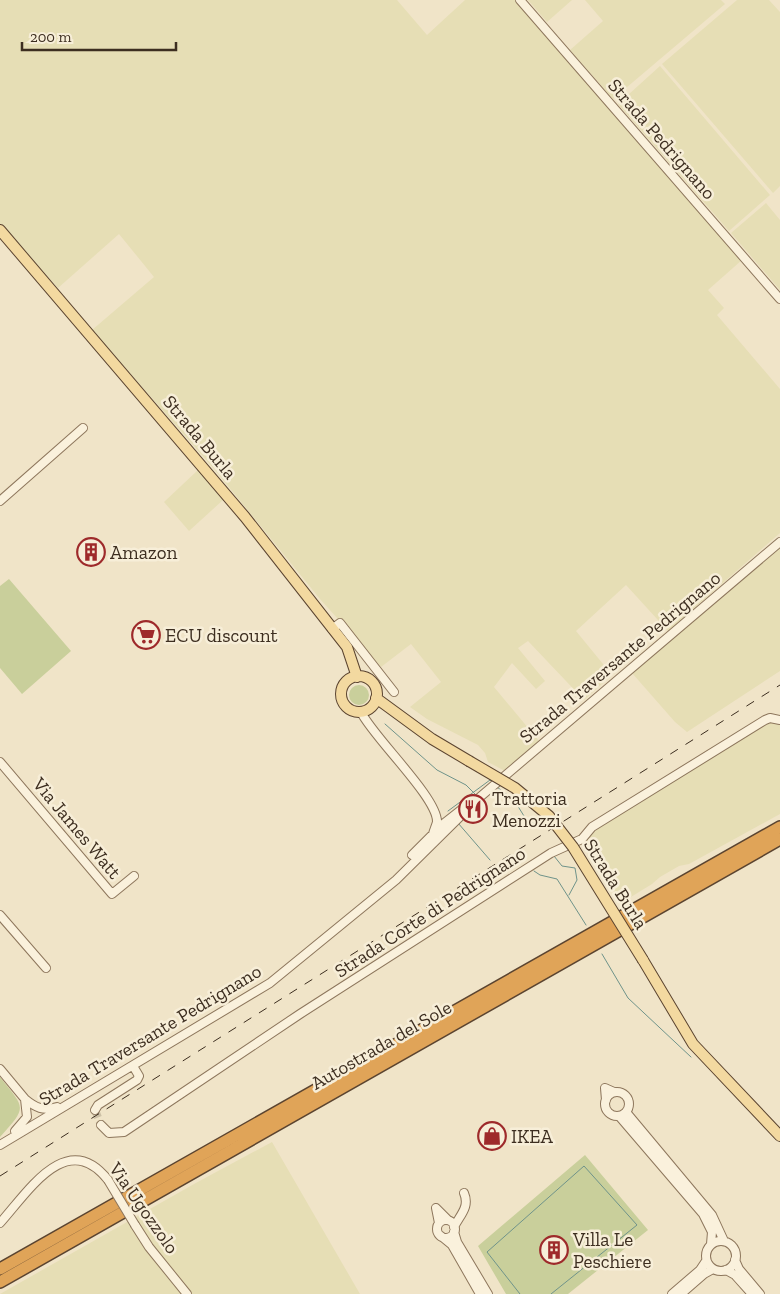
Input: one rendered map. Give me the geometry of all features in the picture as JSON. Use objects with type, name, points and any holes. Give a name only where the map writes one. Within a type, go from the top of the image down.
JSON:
[{"type":"highway","name":"Autostrada del Sole","points":[[0,1269],[780,827]]},
{"type":"highway","name":"Autostrada del Sole","points":[[0,1282],[780,839]]},
{"type":"main road","name":"Strada Burla","points":[[0,230],[239,510],[347,646],[358,677],[366,678],[372,683],[376,690],[376,698],[432,739],[515,788],[549,816],[573,847],[693,1044],[780,1136]]},
{"type":"main road","points":[[358,677],[350,680],[344,686],[342,698],[350,710],[361,712],[371,708],[376,698]]},
{"type":"street","name":"Strada Pedrignano","points":[[520,0],[780,300]]},
{"type":"street","points":[[0,501],[83,428]]},
{"type":"street","name":"Strada Traversante Pedrignano","points":[[0,1145],[270,983],[383,889],[412,863],[452,820],[780,542]]},
{"type":"street","points":[[332,628],[340,623],[394,692]]},
{"type":"street","points":[[361,712],[367,724],[406,769],[439,823],[452,820]]},
{"type":"street","name":"Strada Corte di Pedrignano","points":[[101,1125],[109,1133],[124,1132],[300,1014],[551,853],[582,839],[592,827],[764,720],[770,718],[780,720]]},
{"type":"street","name":"Via James Watt","points":[[0,762],[112,894],[134,876]]},
{"type":"street","points":[[434,812],[452,820]]},
{"type":"street","name":"Strada Traversante Pedrignano","points":[[412,863],[423,847],[439,832],[439,823]]},
{"type":"street","name":"Strada Traversante Pedrignano","points":[[383,889],[433,834],[439,823]]},
{"type":"street","points":[[0,914],[46,968]]},
{"type":"street","points":[[95,1110],[98,1105],[137,1080],[139,1076],[133,1066]]},
{"type":"street","points":[[0,1069],[25,1099],[38,1121]]},
{"type":"street","points":[[622,1114],[629,1106],[628,1099],[622,1093],[614,1092],[606,1100],[607,1111],[612,1115],[622,1114],[631,1120],[712,1215],[724,1241],[733,1247],[739,1269],[760,1294]]},
{"type":"street","points":[[30,1108],[46,1110],[76,1100]]},
{"type":"street","points":[[0,1145],[22,1126],[30,1108]]},
{"type":"street","points":[[622,1114],[707,1219],[712,1232],[711,1244],[706,1253],[706,1261],[700,1270],[672,1294]]},
{"type":"street","name":"Via Ugozzolo","points":[[0,1223],[48,1171],[67,1160],[82,1160],[96,1167],[108,1180],[149,1247],[187,1294]]},
{"type":"street","points":[[441,1236],[449,1237],[451,1225],[459,1217],[467,1203],[464,1194]]},
{"type":"street","points":[[480,1294],[452,1245],[441,1236],[437,1228],[439,1223],[436,1208],[451,1225],[458,1242],[488,1294]]},
{"type":"street","points":[[439,1223],[451,1225]]},
{"type":"street","points":[[711,1244],[724,1241]]},
{"type":"street","points":[[726,1270],[735,1260]]},
{"type":"street","points":[[706,1261],[713,1270]]},
{"type":"street","points":[[681,1294],[704,1274],[713,1270],[726,1270],[735,1276],[752,1294]]},
{"type":"shaded area","points":[[0,0],[397,0],[427,35],[465,0],[516,0],[742,260],[708,290],[724,308],[717,315],[780,389],[780,533],[668,631],[626,585],[576,631],[612,675],[584,700],[528,641],[518,648],[545,681],[536,689],[512,663],[494,687],[539,741],[505,771],[488,762],[485,753],[478,745],[427,719],[410,707],[441,682],[411,644],[381,667],[320,599],[214,469],[92,330],[154,277],[119,234],[58,288],[0,224]]},
{"type":"shaded area","points":[[528,0],[572,0],[547,22]]},
{"type":"shaded area","points":[[585,0],[721,0],[725,4],[613,99],[570,50],[603,21]]},
{"type":"shaded area","points":[[737,0],[769,0],[780,12],[780,186],[773,193],[662,64]]},
{"type":"shaded area","points":[[660,66],[770,195],[729,231],[618,104]]},
{"type":"shaded area","points":[[766,203],[780,220],[780,290],[731,233]]},
{"type":"shaded area","points":[[198,470],[223,500],[189,531],[164,502]]},
{"type":"shaded area","points":[[780,545],[780,671],[687,732],[675,722],[632,673]]},
{"type":"shaded area","points":[[767,720],[780,724],[780,814],[689,864],[679,866],[626,900],[618,899],[585,840],[591,831]]},
{"type":"shaded area","points":[[272,1142],[360,1294],[0,1294],[194,1184]]},
{"type":"green space","points":[[9,579],[71,651],[22,694],[0,668],[0,586]]},
{"type":"green space","points":[[355,685],[363,685],[369,691],[369,699],[363,705],[355,705],[349,699],[349,691]]},
{"type":"green space","points":[[0,1077],[20,1107],[15,1119],[0,1137]]},
{"type":"green space","points":[[585,1155],[648,1230],[568,1294],[506,1294],[478,1246]]},
{"type":"waterway","points":[[525,0],[557,37]]},
{"type":"waterway","points":[[385,724],[437,770],[466,785],[476,795]]},
{"type":"waterway","points":[[448,811],[490,780],[492,782]]},
{"type":"waterway","points":[[497,787],[514,800],[524,816],[537,826]]},
{"type":"waterway","points":[[458,823],[490,860]]},
{"type":"waterway","points":[[554,856],[562,866],[575,868],[577,880],[569,895]]},
{"type":"waterway","points":[[534,871],[540,875],[557,879],[586,925]]},
{"type":"waterway","points":[[602,954],[628,998],[691,1057]]},
{"type":"waterway","points":[[520,1294],[487,1252],[584,1166],[637,1225],[551,1294]]},
{"type":"tunnel","points":[[95,1110],[101,1125]]},
{"type":"railway","points":[[0,1176],[780,685]]},
{"type":"place","name":"Amazon","points":[[91,552]]},
{"type":"place","name":"ECU discount","points":[[146,635]]},
{"type":"place","name":"Trattoria Menozzi","points":[[473,809]]},
{"type":"place","name":"IKEA","points":[[492,1136]]},
{"type":"place","name":"Villa Le Peschiere","points":[[554,1250]]}]
